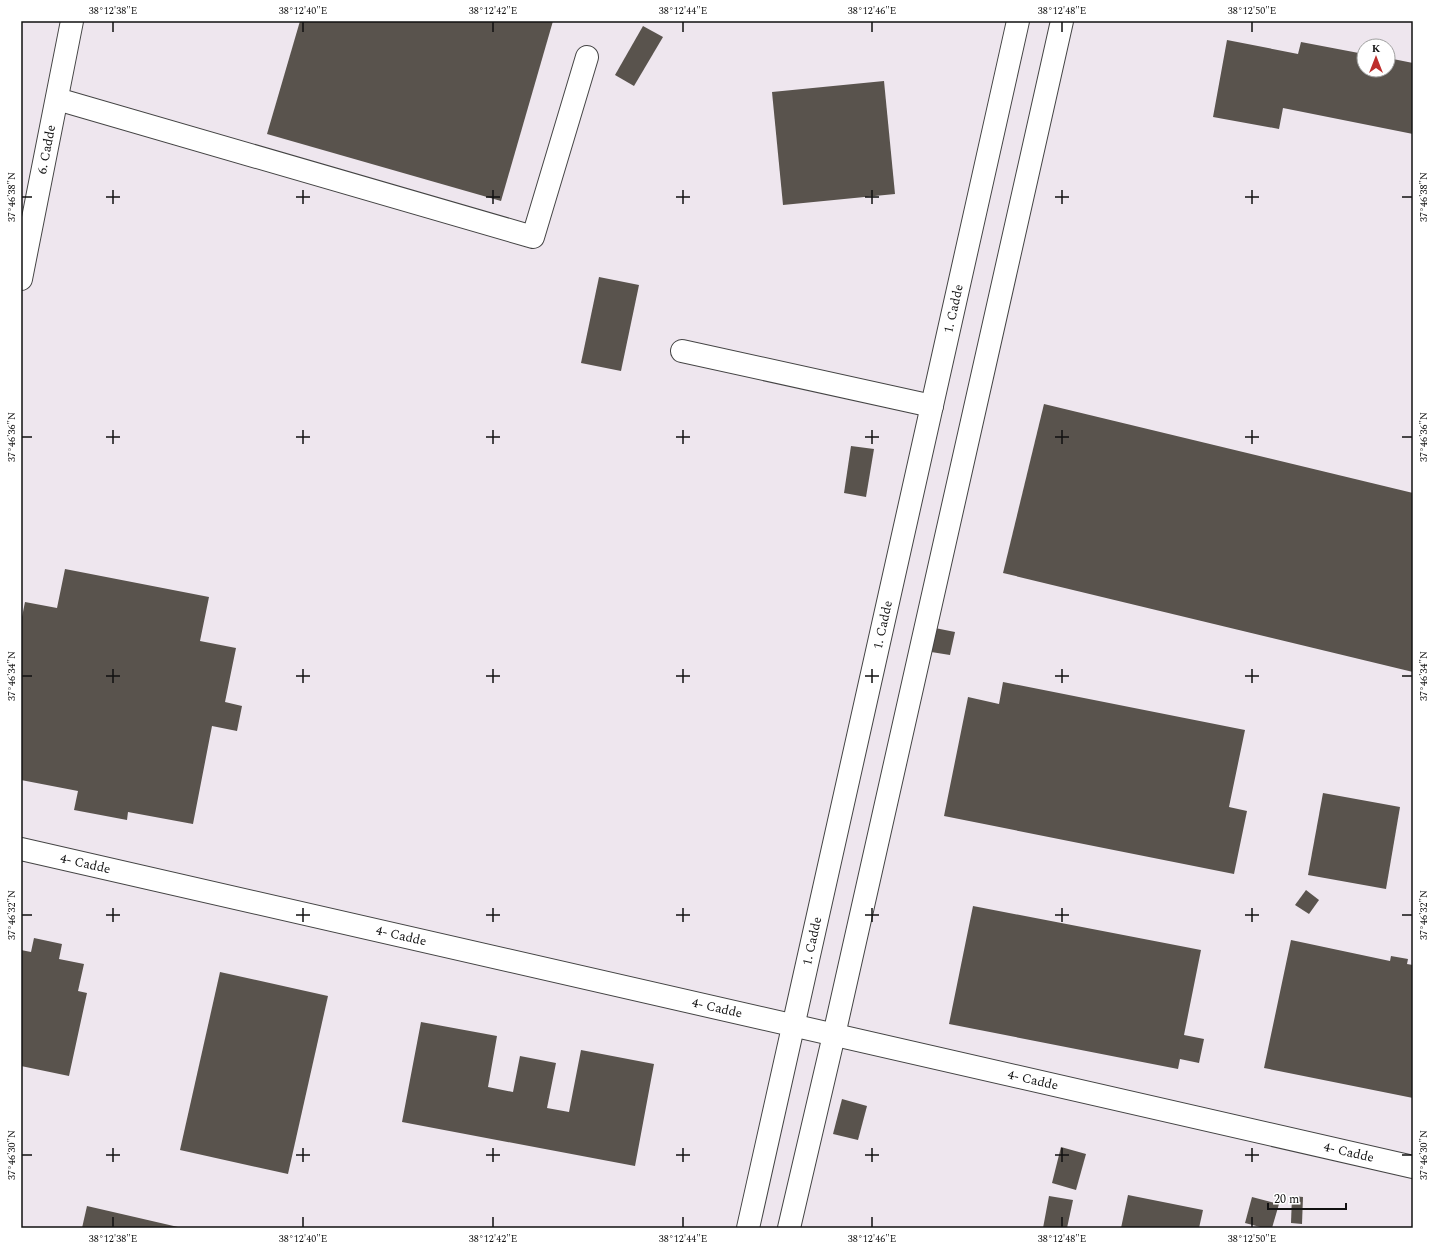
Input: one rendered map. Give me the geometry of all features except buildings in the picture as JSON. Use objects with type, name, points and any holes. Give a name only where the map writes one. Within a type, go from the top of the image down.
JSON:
[{"type":"street","name":"6. Cadde","points":[[21,279],[58,99],[72,21]]},
{"type":"street","name":"1. Cadde","points":[[748,1228],[1018,21]]},
{"type":"street","points":[[790,1228],[1062,21]]},
{"type":"street","points":[[58,99],[533,237],[587,57]]},
{"type":"street","points":[[682,351],[932,406]]},
{"type":"street","name":"4- Cadde","points":[[21,849],[794,1024],[834,1035],[1413,1167]]},
{"type":"shaded area","points":[[21,21],[1413,21],[1413,1228],[21,1228]]}]
